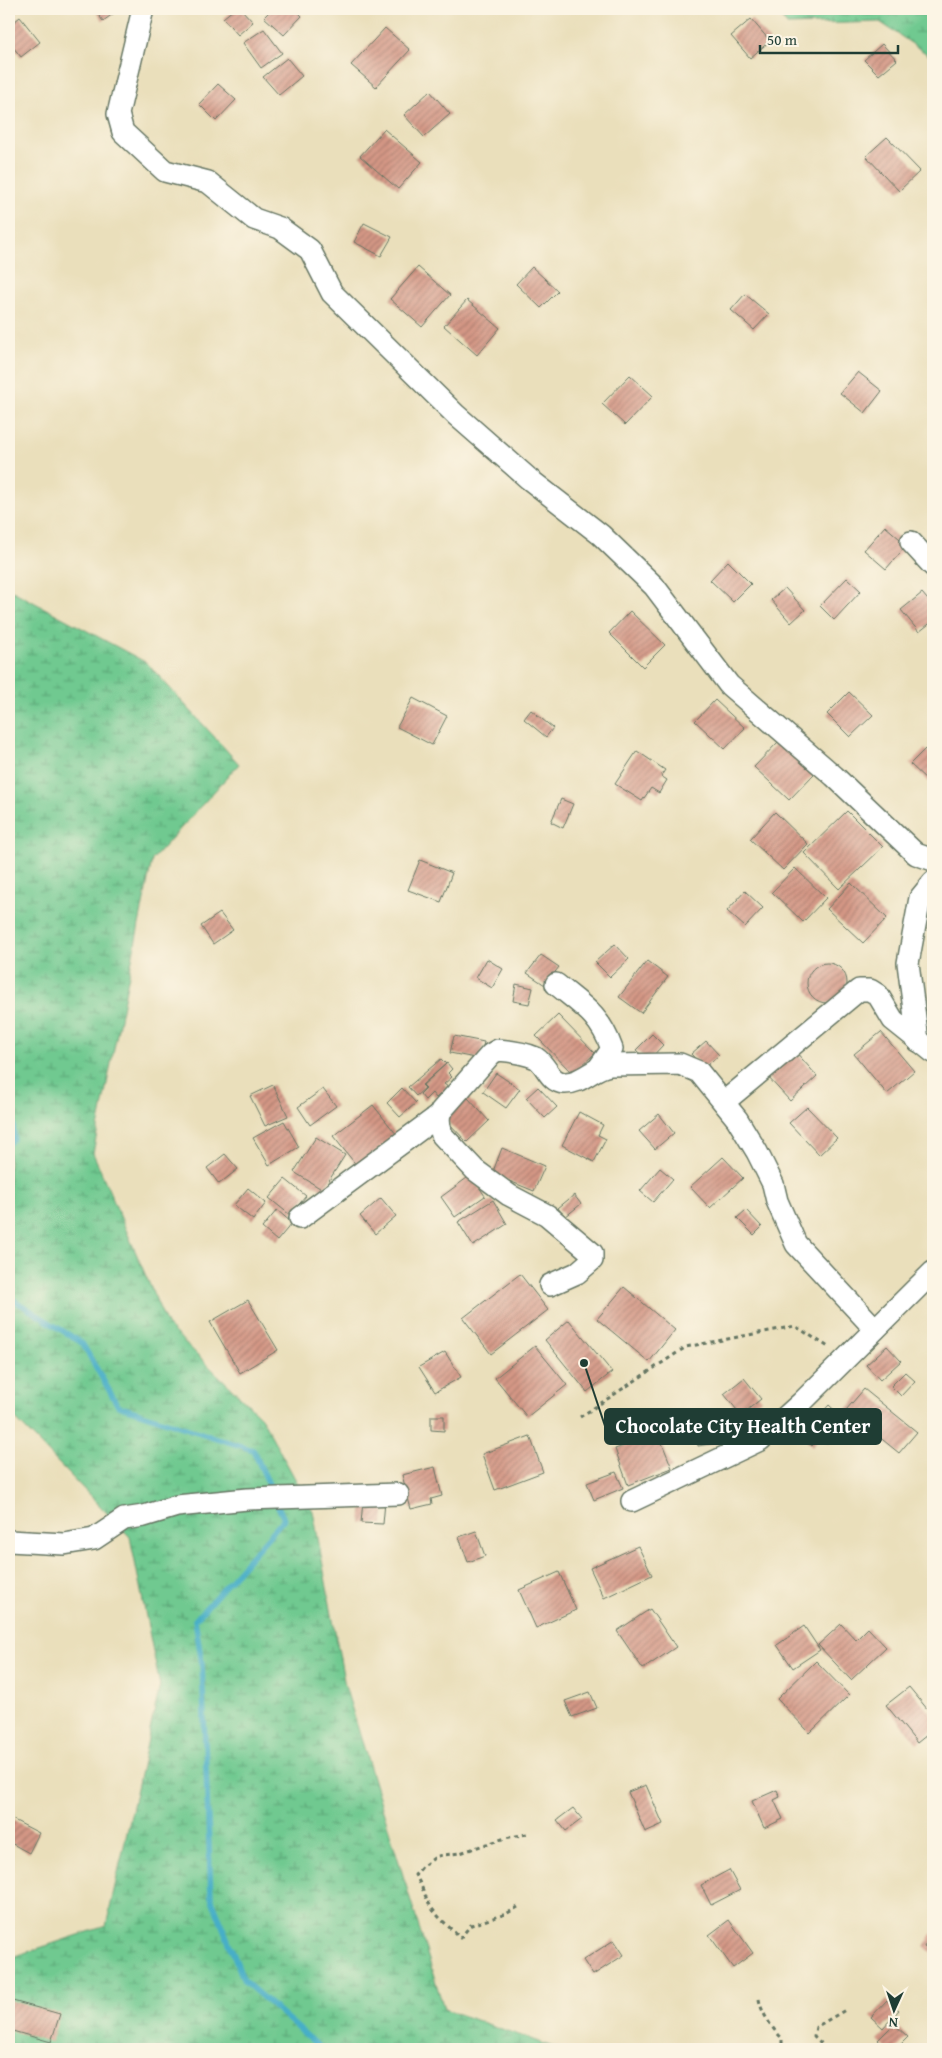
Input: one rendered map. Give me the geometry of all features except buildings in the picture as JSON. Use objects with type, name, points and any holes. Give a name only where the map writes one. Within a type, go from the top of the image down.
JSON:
[{"type":"street","points":[[143,9],[118,114],[123,132],[165,171],[208,182],[254,219],[280,228],[310,250],[332,293],[456,415],[529,479],[600,535],[654,586],[730,685],[834,776],[916,854],[933,860]]},
{"type":"street","points":[[910,542],[933,566]]},
{"type":"street","points":[[926,1046],[908,962],[920,898],[933,882]]},
{"type":"street","points":[[300,1218],[438,1116],[491,1054],[498,1050],[537,1059],[551,1077],[563,1083],[576,1082],[600,1066],[612,1049],[605,1029],[589,1011],[556,984]]},
{"type":"street","points":[[724,1102],[859,990],[870,990],[878,995],[892,1020],[926,1046]]},
{"type":"street","points":[[600,1066],[680,1064],[699,1072],[724,1102],[757,1152],[773,1184],[777,1201],[796,1244],[875,1329]]},
{"type":"street","points":[[438,1116],[442,1134],[475,1170],[509,1195],[546,1215],[592,1253],[592,1260],[585,1268],[550,1285]]},
{"type":"street","points":[[632,1500],[760,1440],[933,1272]]},
{"type":"street","points":[[9,1541],[64,1544],[94,1539],[124,1519],[144,1516],[178,1506],[247,1499],[310,1499],[398,1494]]},
{"type":"path","points":[[580,1417],[686,1347],[795,1326],[845,1358]]},
{"type":"path","points":[[518,1907],[471,1925],[460,1938],[444,1924],[439,1914],[432,1908],[423,1887],[415,1876],[423,1866],[437,1856],[460,1853],[505,1838],[527,1834]]},
{"type":"path","points":[[759,1999],[761,2010],[776,2033],[782,2038],[782,2049]]},
{"type":"path","points":[[827,2049],[814,2036],[816,2027],[847,2009]]},
{"type":"green space","points":[[775,9],[933,9],[933,58],[880,22],[787,25]]},
{"type":"green space","points":[[9,589],[147,663],[239,764],[152,860],[93,1153],[167,1325],[261,1417],[313,1511],[345,1686],[444,2009],[559,2049],[9,2049],[9,1958],[106,1926],[160,1686],[130,1537],[9,1412]]},
{"type":"waterway","points":[[9,1056],[14,1138],[9,1143]]},
{"type":"waterway","points":[[9,1297],[82,1343],[118,1406],[253,1450],[273,1493]]},
{"type":"waterway","points":[[276,1502],[284,1519],[195,1620],[202,1664],[211,1897],[244,1981],[322,2049]]},
{"type":"place","name":"Chocolate City Health Center","points":[[584,1363]]}]
